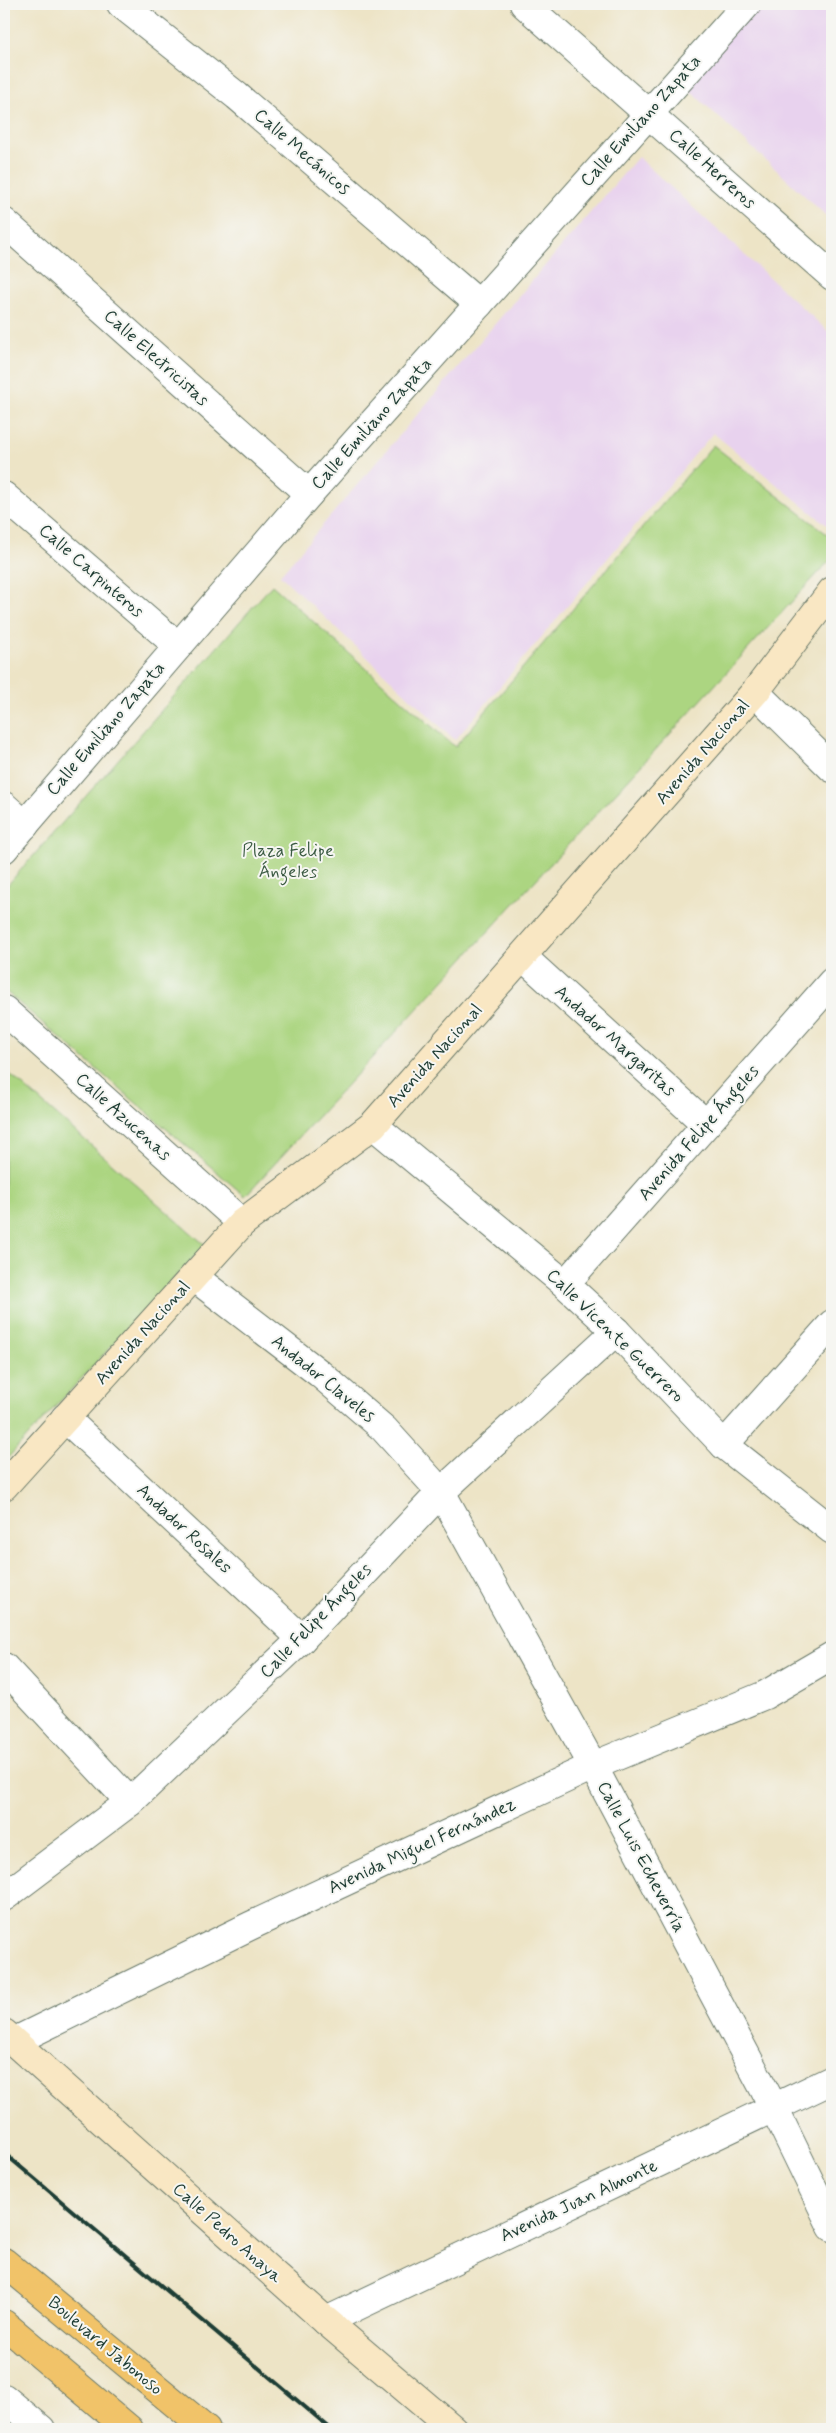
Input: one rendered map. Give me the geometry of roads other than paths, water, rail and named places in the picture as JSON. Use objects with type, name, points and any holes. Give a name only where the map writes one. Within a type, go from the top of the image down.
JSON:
[{"type":"main road","name":"Boulevard Jabonoso","points":[[4,2262],[206,2429]]},
{"type":"main road","points":[[4,2324],[129,2429]]},
{"type":"street","name":"Calle Mecánicos","points":[[121,4],[237,96],[480,304]]},
{"type":"street","name":"Calle Herreros","points":[[524,4],[832,276]]},
{"type":"street","name":"Calle Emiliano Zapata","points":[[4,849],[309,494],[747,4]]},
{"type":"street","name":"Calle Electricistas","points":[[4,222],[309,494]]},
{"type":"street","name":"Calle Carpinteros","points":[[4,496],[178,646]]},
{"type":"street","name":"Avenida Nacional","points":[[4,1486],[242,1223],[373,1126],[755,692],[832,591]]},
{"type":"street","points":[[755,692],[832,768]]},
{"type":"street","points":[[4,806],[25,825]]},
{"type":"street","name":"Andador Margaritas","points":[[523,957],[706,1124]]},
{"type":"street","name":"Avenida Felipe Ángeles","points":[[566,1284],[832,982]]},
{"type":"street","name":"Calle Azucenas","points":[[4,1010],[242,1223]]},
{"type":"street","name":"Calle Vicente Guerrero","points":[[373,1126],[566,1284],[616,1331],[724,1445],[832,1530]]},
{"type":"street","name":"Andador Claveles","points":[[194,1277],[319,1373],[384,1429],[441,1492]]},
{"type":"street","points":[[724,1445],[832,1324]]},
{"type":"street","name":"Calle Felipe Ángeles","points":[[4,1897],[130,1802],[302,1639],[441,1492],[616,1331]]},
{"type":"street","name":"Andador Rosales","points":[[65,1418],[302,1639]]},
{"type":"street","name":"Calle Luis Echeverría","points":[[441,1492],[593,1766],[774,2108],[832,2227]]},
{"type":"street","name":"Avenida Miguel Fernández","points":[[8,2037],[593,1766],[765,1695],[832,1656]]},
{"type":"street","points":[[4,1668],[130,1802]]},
{"type":"street","name":"Calle Pedro Anaya","points":[[8,2037],[326,2321],[453,2429]]},
{"type":"street","name":"Avenida Juan Almonte","points":[[326,2321],[832,2080]]},
{"type":"street","points":[[4,2398],[41,2429]]},
{"type":"railway","points":[[4,2153],[331,2429]]},
{"type":"park label","name":"Plaza Felipe Ángeles","points":[[288,861]]}]
